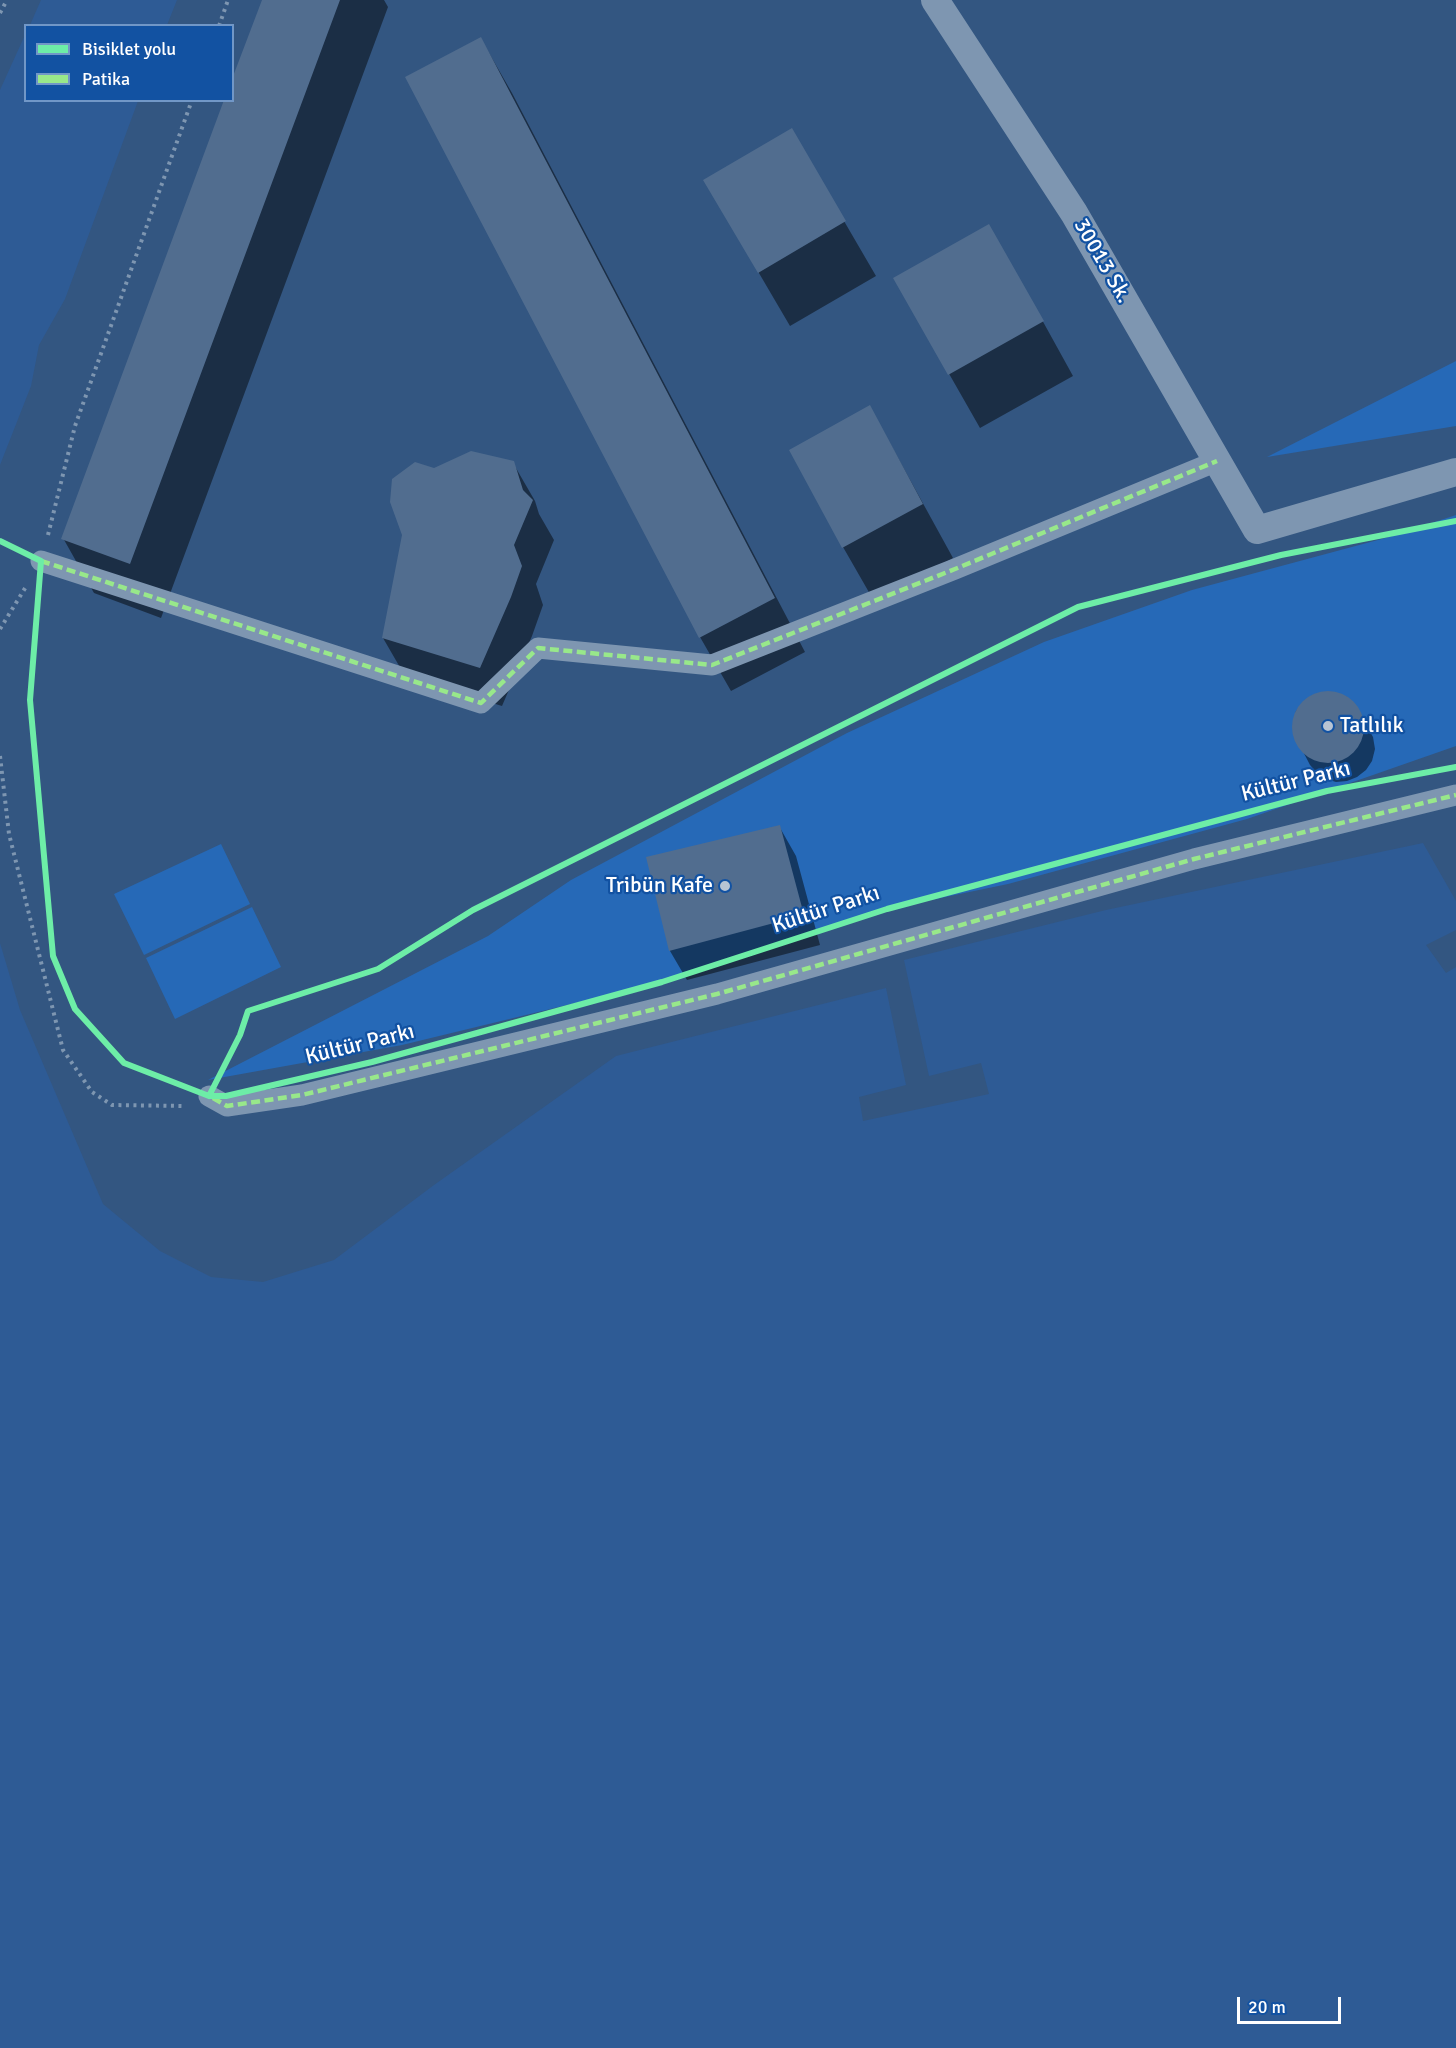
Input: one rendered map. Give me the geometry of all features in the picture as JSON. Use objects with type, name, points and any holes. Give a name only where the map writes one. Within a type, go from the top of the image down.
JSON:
[{"type":"street","name":"30013 Sk.","points":[[935,0],[1074,213],[1257,530],[1456,472]]},
{"type":"street","points":[[41,561],[481,703],[538,648],[712,665],[955,569],[1217,460]]},
{"type":"street","name":"Kültür Parkı","points":[[218,1101],[302,1095],[717,994],[1194,859],[1456,795]]},
{"type":"path","points":[[0,13],[7,0]]},
{"type":"path","points":[[220,24],[228,0]]},
{"type":"path","points":[[0,629],[41,561],[75,426],[191,102]]},
{"type":"path","points":[[0,756],[9,834],[63,1050],[92,1092],[112,1105],[218,1101]]},
{"type":"shaded area","points":[[41,0],[177,0],[167,24],[30,24]]},
{"type":"shaded area","points":[[24,37],[24,102],[138,102],[65,299],[39,345],[31,386],[0,465],[0,90]]},
{"type":"shaded area","points":[[1456,361],[1456,426],[1267,457]]},
{"type":"shaded area","points":[[1456,515],[1456,746],[1247,819],[1008,884],[887,909],[662,982],[402,1045],[208,1080],[488,936],[571,880],[847,733],[1044,642],[1192,590],[1389,537]]},
{"type":"shaded area","points":[[1423,843],[1456,901],[1456,930],[1426,945],[1446,973],[1456,967],[1456,2048],[0,2048],[0,943],[20,1010],[103,1204],[160,1251],[211,1277],[263,1282],[334,1260],[434,1185],[616,1056],[886,988],[906,1085],[859,1097],[863,1121],[989,1094],[981,1063],[929,1076],[904,960],[1106,910]]},
{"type":"shaded area","points":[[221,844],[250,904],[144,955],[114,894]]},
{"type":"shaded area","points":[[252,907],[281,967],[175,1019],[146,958]]},
{"type":"building","points":[[262,0],[340,0],[130,564],[61,539],[223,102],[234,102],[234,74]]},
{"type":"building","points":[[481,37],[775,598],[699,638],[405,77]]},
{"type":"building","points":[[792,128],[846,221],[758,273],[703,180]]},
{"type":"building","points":[[989,224],[1044,321],[948,375],[893,278]]},
{"type":"building","points":[[870,405],[923,504],[842,548],[789,450]]},
{"type":"building","points":[[471,451],[514,461],[523,490],[533,500],[514,545],[522,566],[480,668],[382,638],[402,535],[390,502],[392,479],[415,462],[434,468]]},
{"type":"building","name":"Tatlılık","points":[[1328,691],[1342,694],[1354,701],[1361,713],[1364,727],[1361,741],[1354,753],[1342,760],[1328,763],[1314,760],[1302,753],[1295,741],[1292,727],[1295,713],[1302,701],[1314,694]]},
{"type":"building","name":"Tribün Kafe","points":[[780,825],[804,915],[669,951],[646,857]]},
{"type":"marked path","points":[[41,561],[481,703],[538,648],[712,665],[955,569],[1217,461]]},
{"type":"marked path","points":[[213,1098],[227,1106],[302,1095],[717,994],[1194,859],[1456,795]]},
{"type":"cycle path","points":[[209,1096],[240,1035],[248,1011],[378,969],[473,910],[1078,607],[1281,555],[1456,521]]},
{"type":"cycle path","points":[[0,541],[41,561],[30,700],[53,956],[75,1009],[124,1063],[209,1096],[226,1096],[372,1062],[662,982],[887,909],[1327,791],[1456,767]]},
{"type":"place","name":"Tatlılık","points":[[1328,726]]},
{"type":"place","name":"Tribün Kafe","points":[[725,886]]}]
